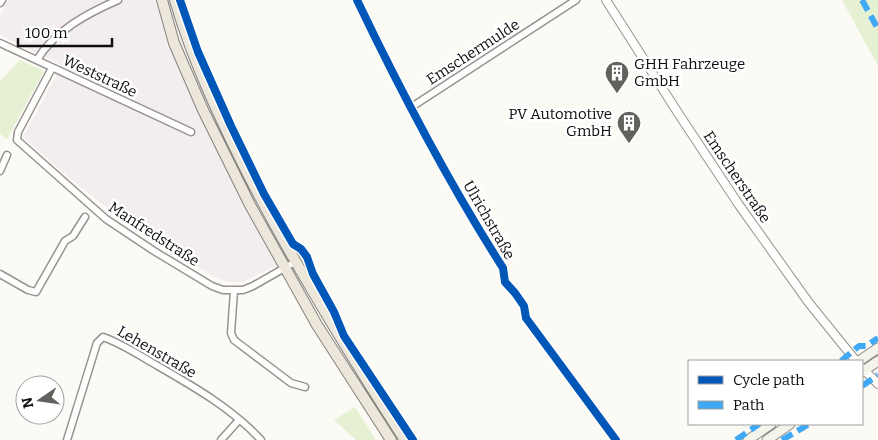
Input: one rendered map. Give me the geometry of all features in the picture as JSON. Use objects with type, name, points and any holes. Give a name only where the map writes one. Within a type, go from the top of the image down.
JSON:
[{"type":"main road","points":[[162,0],[174,43],[203,110],[246,197],[284,268],[322,332],[391,440]]},
{"type":"main road","points":[[174,0],[182,27],[220,119],[266,209],[345,346],[406,440]]},
{"type":"main road","points":[[860,360],[878,348]]},
{"type":"main road","points":[[863,369],[878,361]]},
{"type":"main road","points":[[748,440],[770,425]]},
{"type":"main road","points":[[767,440],[789,425]]},
{"type":"street","points":[[37,60],[55,39],[81,18],[118,0]]},
{"type":"street","name":"Ulrichstraße","points":[[357,0],[410,108],[502,268],[505,282],[524,306],[526,318],[616,440]]},
{"type":"street","name":"Emschermulde","points":[[410,108],[576,0]]},
{"type":"street","name":"Emscherstraße","points":[[606,0],[678,114],[739,205],[809,303],[857,360]]},
{"type":"street","name":"Weststraße","points":[[0,43],[191,132]]},
{"type":"street","name":"Manfredstraße","points":[[52,68],[18,132],[18,140],[106,219],[212,286],[234,291]]},
{"type":"street","points":[[0,171],[7,155]]},
{"type":"street","points":[[0,274],[28,290],[36,292],[66,241],[73,236],[85,217]]},
{"type":"street","points":[[295,262],[253,286],[234,291],[231,334],[234,340],[291,383],[305,387]]},
{"type":"street","name":"Lehenstraße","points":[[67,440],[97,343],[103,337],[175,376],[206,396],[239,420],[260,440]]},
{"type":"street","points":[[863,371],[878,384]]},
{"type":"street","points":[[221,440],[239,420]]},
{"type":"shaded area","points":[[0,0],[172,0],[178,21],[291,259],[242,282],[218,279],[122,220],[23,137],[62,65],[0,35],[0,16],[5,7],[0,4]]},
{"type":"green space","points":[[842,0],[878,0],[878,66]]},
{"type":"green space","points":[[20,60],[44,71],[7,139],[0,134],[0,81]]},
{"type":"green space","points":[[355,407],[376,440],[356,440],[334,420]]},
{"type":"marked path","points":[[862,0],[878,29]]},
{"type":"marked path","points":[[842,360],[859,346],[866,346],[878,338]]},
{"type":"marked path","points":[[863,385],[878,375]]},
{"type":"marked path","points":[[736,440],[758,425]]},
{"type":"marked path","points":[[782,440],[807,425]]},
{"type":"cycle path","points":[[180,0],[198,52],[264,194],[293,244],[301,249],[307,257],[313,274],[334,312],[344,336],[413,440]]},
{"type":"cycle path","points":[[357,0],[426,136],[463,203],[503,268],[505,282],[524,306],[526,318],[616,440]]},
{"type":"place","name":"GHH Fahrzeuge GmbH","points":[[617,94]]},
{"type":"place","name":"PV Automotive GmbH","points":[[629,144]]}]
